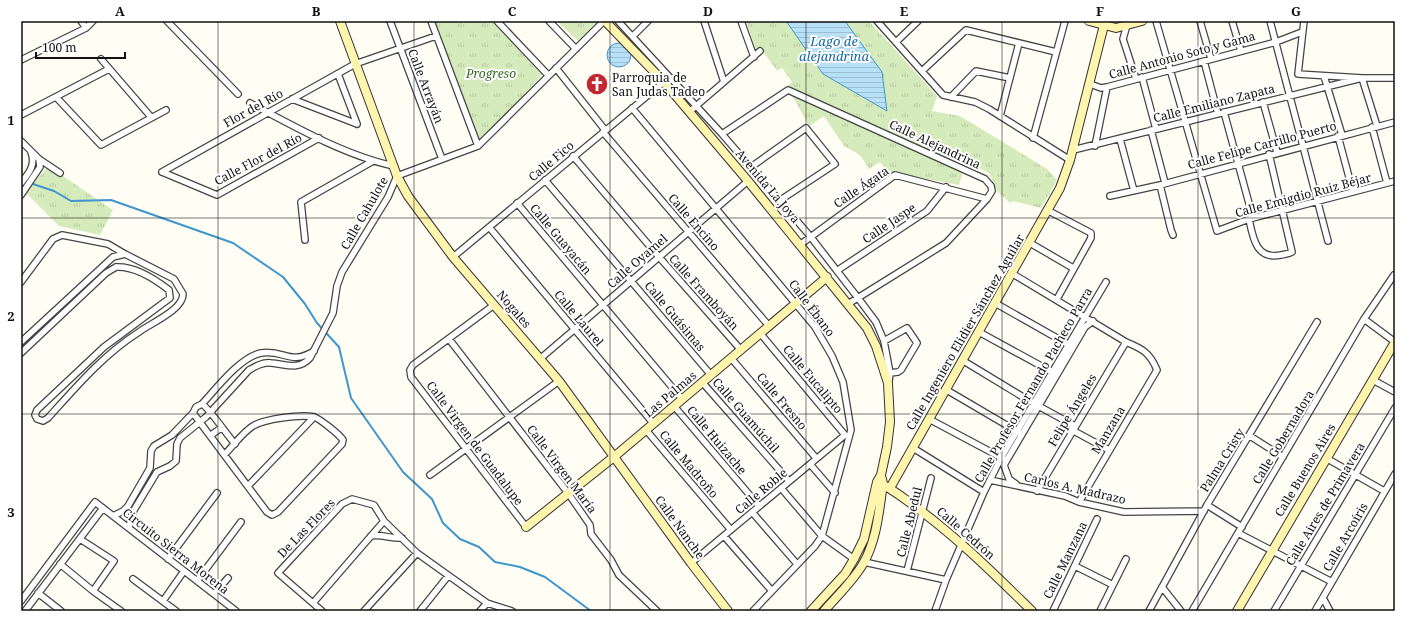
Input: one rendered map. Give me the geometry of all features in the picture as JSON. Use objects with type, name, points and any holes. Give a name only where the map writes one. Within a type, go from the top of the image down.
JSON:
[{"type":"street","points":[[81,21],[86,28]]},
{"type":"street","points":[[21,60],[86,28],[93,21]]},
{"type":"street","points":[[167,21],[238,94]]},
{"type":"street","name":"Nogales","points":[[340,21],[397,176],[408,196],[453,257],[559,380],[615,456]]},
{"type":"street","name":"Calle Arrayán","points":[[390,21],[399,49],[442,159]]},
{"type":"street","points":[[431,21],[478,146]]},
{"type":"street","points":[[497,21],[548,75]]},
{"type":"street","points":[[549,21],[576,49]]},
{"type":"street","name":"Calle Cahulote","points":[[210,411],[249,370],[258,365],[270,363],[298,366],[305,364],[317,346],[331,316],[336,286],[342,272],[388,197],[397,176],[478,146],[604,21]]},
{"type":"street","name":"Avenida La Joya","points":[[604,21],[664,82],[801,244],[827,277],[870,334],[888,383]]},
{"type":"street","name":"Avenida La Joya","points":[[618,21],[697,105],[810,236],[838,270],[876,322],[884,341],[890,373],[888,383],[890,422],[876,527],[864,562],[856,574],[824,611]]},
{"type":"street","points":[[633,36],[648,21]]},
{"type":"street","points":[[704,21],[724,82]]},
{"type":"street","points":[[741,21],[754,57]]},
{"type":"street","points":[[877,21],[943,95],[975,102],[1070,160]]},
{"type":"street","points":[[896,42],[918,21]]},
{"type":"street","points":[[1033,138],[1065,21]]},
{"type":"street","points":[[1089,21],[1105,23],[1116,28],[1142,21]]},
{"type":"street","points":[[1156,21],[1199,174]]},
{"type":"street","points":[[1200,21],[1211,59]]},
{"type":"street","points":[[1232,21],[1241,51]]},
{"type":"street","points":[[1270,21],[1328,241]]},
{"type":"street","points":[[1304,21],[1298,74],[1362,78],[1395,78]]},
{"type":"street","name":"Calle Ingeniero Elidier Sánchez Aguilar","points":[[883,482],[913,448],[962,360],[1013,274],[1060,188],[1070,160],[1105,23]]},
{"type":"street","points":[[1127,25],[1123,39],[1139,78],[1154,130],[1170,230],[1173,235]]},
{"type":"street","points":[[922,71],[966,30],[1056,52]]},
{"type":"street","name":"Calle Antonio Soto y Gama","points":[[1090,84],[1102,88],[1107,87],[1276,42],[1302,32]]},
{"type":"street","name":"Flor del Río","points":[[162,172],[355,64],[436,36]]},
{"type":"street","points":[[1000,116],[1019,43]]},
{"type":"street","points":[[689,112],[760,51]]},
{"type":"street","points":[[101,59],[151,117]]},
{"type":"street","points":[[1204,61],[1238,163],[1251,219],[1253,241],[1264,255],[1274,257],[1291,253],[1292,250],[1269,154]]},
{"type":"street","name":"Calle Encino","points":[[556,68],[604,131],[769,326]]},
{"type":"street","points":[[21,115],[109,69]]},
{"type":"street","points":[[952,97],[976,71],[1010,78]]},
{"type":"street","points":[[292,99],[356,124],[338,74]]},
{"type":"street","points":[[1324,76],[1328,86],[1353,192]]},
{"type":"street","points":[[1362,78],[1388,183]]},
{"type":"street","name":"Calle Emiliano Zapata","points":[[1072,150],[1095,146],[1362,78]]},
{"type":"street","name":"Calle Fico","points":[[453,257],[664,82]]},
{"type":"street","points":[[1095,146],[1107,87]]},
{"type":"street","name":"Calle Alejandrina","points":[[722,134],[788,90],[985,179],[991,186],[992,192],[987,199]]},
{"type":"street","points":[[56,97],[101,145],[166,110]]},
{"type":"street","points":[[1263,102],[1277,152]]},
{"type":"street","points":[[250,103],[267,113],[319,138],[373,161],[394,166]]},
{"type":"street","name":"Calle Ébano","points":[[632,108],[815,327],[826,344],[843,382],[851,419],[835,493],[822,536],[798,564],[753,611]]},
{"type":"street","name":"Calle Felipe Carrillo Puerto","points":[[1110,196],[1163,184],[1269,154],[1395,122]]},
{"type":"street","points":[[751,167],[806,128],[835,164],[779,201]]},
{"type":"street","name":"Calle Flor del Río","points":[[162,172],[217,195],[319,138]]},
{"type":"street","points":[[1120,139],[1134,191]]},
{"type":"street","points":[[21,141],[30,150],[37,160],[40,168],[21,195]]},
{"type":"street","name":"Calle Framboyán","points":[[573,156],[658,257],[741,350]]},
{"type":"street","points":[[37,160],[60,173]]},
{"type":"street","points":[[29,184],[23,180],[37,160]]},
{"type":"street","points":[[305,240],[301,202],[373,161]]},
{"type":"street","name":"Calle Emigdio Ruiz Béjar","points":[[1199,174],[1217,231],[1282,210],[1318,202],[1395,181]]},
{"type":"street","name":"Calle Ágata","points":[[801,244],[895,175],[946,187],[987,199]]},
{"type":"street","name":"Calle Guásimas","points":[[545,180],[711,375]]},
{"type":"street","name":"Calle Oyamel","points":[[541,358],[748,181]]},
{"type":"street","name":"Calle Jaspe","points":[[838,270],[927,211],[946,187]]},
{"type":"street","points":[[848,304],[946,244],[987,199]]},
{"type":"street","name":"Calle Guayacán","points":[[517,203],[602,306],[682,399]]},
{"type":"street","points":[[1047,210],[1091,233],[1091,238],[1057,299]]},
{"type":"street","name":"Calle Laurel","points":[[489,227],[574,330],[654,423]]},
{"type":"street","points":[[21,282],[53,239],[62,235],[108,244],[174,279],[183,294],[182,300],[177,308],[137,332],[110,353],[48,418],[43,420],[38,419],[35,415],[37,410],[104,347],[170,298]]},
{"type":"street","points":[[1030,243],[1073,268]]},
{"type":"street","points":[[108,244],[113,257],[113,264],[116,267]]},
{"type":"street","points":[[21,342],[113,257],[125,254]]},
{"type":"street","points":[[123,266],[126,262],[125,254]]},
{"type":"street","points":[[21,353],[106,273],[116,267],[123,266],[162,284],[169,290],[170,298]]},
{"type":"street","points":[[1013,274],[1057,299],[1126,342]]},
{"type":"street","name":"Calle Gobernadora","points":[[1192,611],[1364,319],[1394,275]]},
{"type":"street","name":"Las Palmas","points":[[526,527],[615,456],[827,277]]},
{"type":"street","name":"Calle Profesor Fernando Pacheco Parra","points":[[935,611],[946,580],[990,480],[1055,374],[1071,346],[1084,316],[1106,282]]},
{"type":"street","points":[[169,290],[180,288]]},
{"type":"street","points":[[170,298],[176,301],[182,300]]},
{"type":"street","points":[[995,304],[1071,346],[1085,327],[1093,321]]},
{"type":"street","points":[[449,339],[494,305]]},
{"type":"street","points":[[1364,319],[1395,342]]},
{"type":"street","name":"Palma Cristy","points":[[1149,611],[1207,505],[1250,436],[1317,322]]},
{"type":"street","points":[[884,341],[907,328],[917,343],[901,370],[890,373]]},
{"type":"street","points":[[979,332],[1055,374]]},
{"type":"street","name":"Calle Eucalipto","points":[[760,333],[847,436]]},
{"type":"street","name":"Calle Virgen de Guadalupe","points":[[449,339],[413,365],[410,370],[411,377],[526,527]]},
{"type":"street","name":"Calle Virgen María","points":[[449,339],[568,493],[590,525],[591,534],[611,560],[619,575],[657,611]]},
{"type":"street","name":"Manzana","points":[[1079,502],[1158,370],[1152,356],[1138,347],[1126,342]]},
{"type":"street","name":"Felipe Ángeles","points":[[1037,491],[1126,342]]},
{"type":"street","name":"Calle Buenos Aires","points":[[1237,611],[1395,342]]},
{"type":"street","points":[[113,516],[123,511],[128,506],[150,468],[151,451],[154,446],[172,435],[193,413],[196,407],[202,404],[238,366],[251,357],[261,353],[271,353],[298,358],[304,357],[317,346]]},
{"type":"street","name":"Calle Fresno","points":[[731,358],[816,458]]},
{"type":"street","points":[[962,360],[1109,450]]},
{"type":"street","points":[[430,475],[466,450],[559,380]]},
{"type":"street","points":[[1372,380],[1395,392]]},
{"type":"street","name":"Calle Guamúchil","points":[[702,382],[789,482]]},
{"type":"street","points":[[946,390],[1020,433]]},
{"type":"street","points":[[202,404],[207,407],[221,428],[235,444]]},
{"type":"street","name":"Calle Huizache","points":[[674,406],[759,506]]},
{"type":"street","name":"Calle Aires de Primavera","points":[[1274,611],[1395,408]]},
{"type":"street","points":[[130,528],[131,518],[157,472],[170,466],[176,461],[177,444],[180,438],[199,421],[206,417],[210,411]]},
{"type":"street","points":[[193,413],[267,512],[272,515],[278,512],[342,444],[343,440],[340,435],[314,417],[275,418],[262,421],[252,426],[225,454]]},
{"type":"street","points":[[248,486],[314,417]]},
{"type":"street","points":[[929,419],[1004,459],[1004,465],[1009,479],[1020,487]]},
{"type":"street","points":[[211,436],[221,428]]},
{"type":"street","name":"Calle Madroño","points":[[646,430],[731,530]]},
{"type":"street","name":"Calle Roble","points":[[691,563],[816,458],[847,436]]},
{"type":"street","points":[[1250,436],[1283,458]]},
{"type":"street","points":[[913,448],[984,492]]},
{"type":"street","name":"Calle Nanche","points":[[615,456],[691,563],[728,611]]},
{"type":"street","points":[[1326,458],[1384,491]]},
{"type":"street","points":[[810,464],[835,493]]},
{"type":"street","name":"Calle Arcoíris","points":[[1315,611],[1395,474]]},
{"type":"street","name":"Calle Abedul","points":[[907,571],[931,478]]},
{"type":"street","name":"Carlos A. Madrazo","points":[[990,480],[1065,496],[1079,502],[1124,512],[1204,511]]},
{"type":"street","name":"Avenida La Joya","points":[[811,611],[845,574],[854,559],[864,539],[883,482]]},
{"type":"street","name":"Calle Cedrón","points":[[883,482],[962,544],[1032,611]]},
{"type":"street","points":[[781,488],[822,536],[854,559]]},
{"type":"street","points":[[168,559],[217,493]]},
{"type":"street","name":"De Las Flores","points":[[313,603],[278,573],[342,504],[352,499],[374,505],[384,522]]},
{"type":"street","points":[[21,601],[95,502],[103,508],[25,611]]},
{"type":"street","points":[[1207,505],[1242,527]]},
{"type":"street","name":"Circuito Sierra Morena","points":[[103,508],[236,611]]},
{"type":"street","points":[[752,512],[798,564]]},
{"type":"street","name":"Calle Manzana","points":[[1053,611],[1097,519]]},
{"type":"street","points":[[197,581],[241,522]]},
{"type":"street","points":[[322,611],[313,603],[384,522],[417,553],[448,576],[487,603],[512,611]]},
{"type":"street","points":[[1238,533],[1271,552],[1332,582]]},
{"type":"street","points":[[371,536],[381,535],[395,539],[402,538]]},
{"type":"street","points":[[724,536],[772,591]]},
{"type":"street","points":[[80,539],[114,561],[92,591]]},
{"type":"street","points":[[364,611],[417,553]]},
{"type":"street","points":[[1100,611],[1126,559]]},
{"type":"street","points":[[864,562],[946,580]]},
{"type":"street","points":[[60,564],[92,591],[121,611]]},
{"type":"street","points":[[1075,566],[1113,585]]},
{"type":"street","points":[[163,601],[184,571]]},
{"type":"street","points":[[420,611],[448,576]]},
{"type":"street","points":[[214,594],[228,578]]},
{"type":"street","points":[[134,579],[176,611]]},
{"type":"street","points":[[1162,587],[1181,611]]},
{"type":"street","points":[[38,593],[61,611]]},
{"type":"street","points":[[1323,598],[1330,611]]},
{"type":"street","points":[[480,611],[487,603]]},
{"type":"green space","name":"Progreso","points":[[434,21],[493,21],[542,75],[478,144]]},
{"type":"green space","points":[[557,21],[599,21],[578,41]]},
{"type":"green space","points":[[746,21],[869,21],[937,96],[932,111],[960,116],[1047,169],[1057,180],[1041,208],[1013,201],[1010,203],[997,191],[989,173],[966,162],[959,185],[901,174],[889,174],[880,162],[869,169],[860,155],[844,146],[824,116],[809,126],[787,86],[792,82],[782,68],[777,71],[760,47],[756,50]]},
{"type":"green space","points":[[48,166],[113,210],[100,235],[59,226],[26,193]]},
{"type":"water","name":"Lago de alejandrina","points":[[786,21],[845,21],[882,72],[887,111],[823,74]]},
{"type":"water","points":[[619,43],[628,46],[631,55],[628,64],[619,67],[610,64],[607,55],[610,46]]},
{"type":"waterway","points":[[24,181],[54,191],[71,201],[111,200],[233,243],[283,277],[305,304],[317,323],[339,347],[351,398],[403,472],[432,499],[443,523],[460,539],[479,547],[495,562],[520,567],[545,577],[591,611]]},
{"type":"place","name":"Parroquia de San Judas Tadeo","points":[[597,84]]}]
